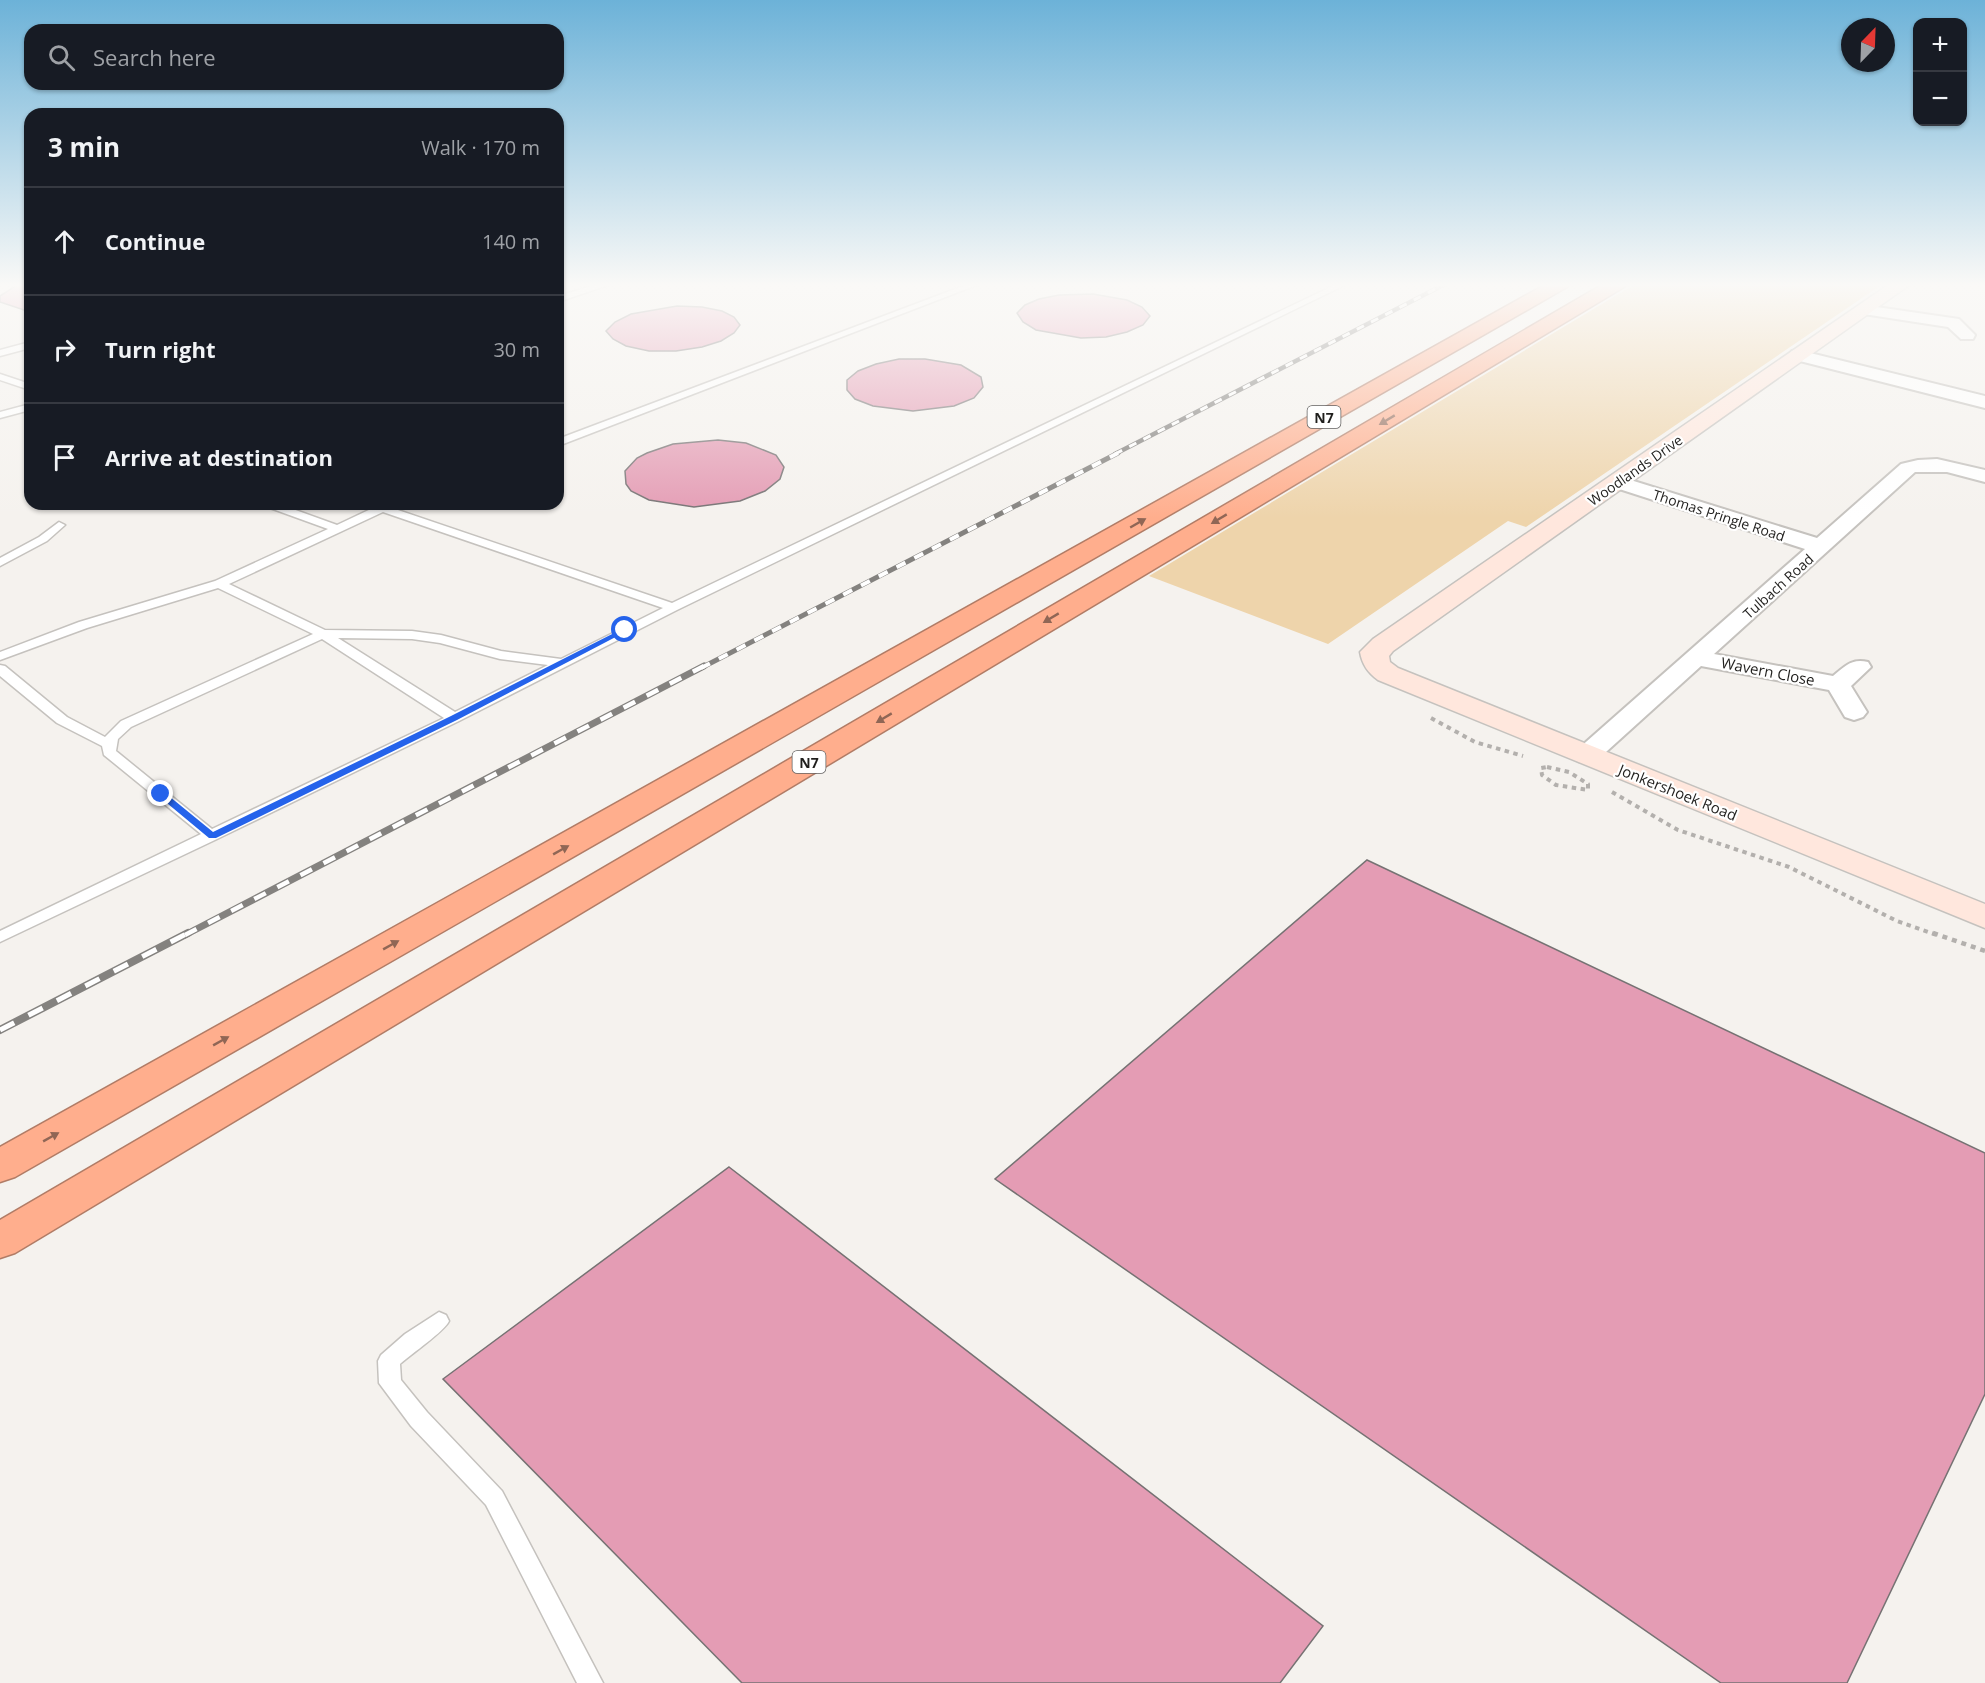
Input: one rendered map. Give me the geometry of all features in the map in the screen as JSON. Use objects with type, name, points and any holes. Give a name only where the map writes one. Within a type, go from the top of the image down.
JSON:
[{"type":"highway","name":"N7","points":[[0,1166],[1422,362]]},
{"type":"highway","name":"N7","points":[[0,1241],[1485,362]]},
{"type":"street","name":"Woodlands Drive","points":[[1375,661],[1374,652],[1383,645],[1790,362]]},
{"type":"street","points":[[1821,362],[1985,402]]},
{"type":"street","name":"Tulbach Road","points":[[1581,770],[1697,658],[1908,468],[1941,465],[1985,476]]},
{"type":"street","name":"Thomas Pringle Road","points":[[1617,482],[1822,547]]},
{"type":"street","name":"Wavern Close","points":[[1697,658],[1838,684]]},
{"type":"street","name":"Jonkershoek Road","points":[[1375,661],[1379,668],[1388,674],[1581,770],[1985,917]]},
{"type":"street","points":[[1854,712],[1838,684],[1859,667]]},
{"type":"lane","points":[[564,440],[771,362]]},
{"type":"lane","points":[[0,937],[454,718],[673,607],[1182,362]]},
{"type":"lane","points":[[0,377],[24,385]]},
{"type":"lane","points":[[0,415],[24,409]]},
{"type":"lane","points":[[285,510],[337,529]]},
{"type":"lane","points":[[0,656],[83,625],[219,584],[337,529],[372,510]]},
{"type":"lane","points":[[395,510],[673,607]]},
{"type":"lane","points":[[0,563],[43,539],[59,525]]},
{"type":"lane","points":[[219,584],[323,634],[454,718]]},
{"type":"lane","points":[[212,836],[109,752],[108,744],[114,734],[126,724],[323,634],[412,635],[441,639],[500,655],[562,663]]},
{"type":"lane","points":[[0,669],[62,720],[108,744]]},
{"type":"lane","points":[[439,1321],[412,1340],[389,1361],[390,1383],[419,1419],[494,1498],[590,1683]]},
{"type":"path","points":[[1427,715],[1461,737],[1502,751],[1528,756]]},
{"type":"path","points":[[1547,767],[1581,770],[1588,784],[1588,790],[1556,785],[1540,771],[1547,767]]},
{"type":"path","points":[[1603,787],[1678,830],[1789,867],[1897,921],[1985,951]]},
{"type":"shaded area","points":[[1506,362],[1769,362],[1526,527],[1508,521],[1328,644],[1149,576]]},
{"type":"building","points":[[887,362],[940,362],[961,365],[981,377],[983,387],[974,398],[954,406],[913,411],[873,406],[855,399],[847,390],[847,380],[858,371]]},
{"type":"building","points":[[718,440],[746,443],[776,455],[784,467],[780,479],[765,491],[740,501],[694,507],[649,500],[631,491],[626,484],[625,471],[637,458],[647,453],[673,444]]},
{"type":"building","points":[[1367,860],[1985,1153],[1985,1394],[1847,1683],[1721,1683],[995,1179]]},
{"type":"building","points":[[729,1167],[1323,1626],[1280,1683],[742,1683],[443,1379]]},
{"type":"railway","points":[[1115,454],[1295,362]]},
{"type":"railway","points":[[701,668],[1118,453]]},
{"type":"railway","points":[[185,935],[704,666]]},
{"type":"railway","points":[[0,1030],[188,933]]},
{"type":"route","points":[[161,794],[212,836],[454,718],[625,630]]}]
